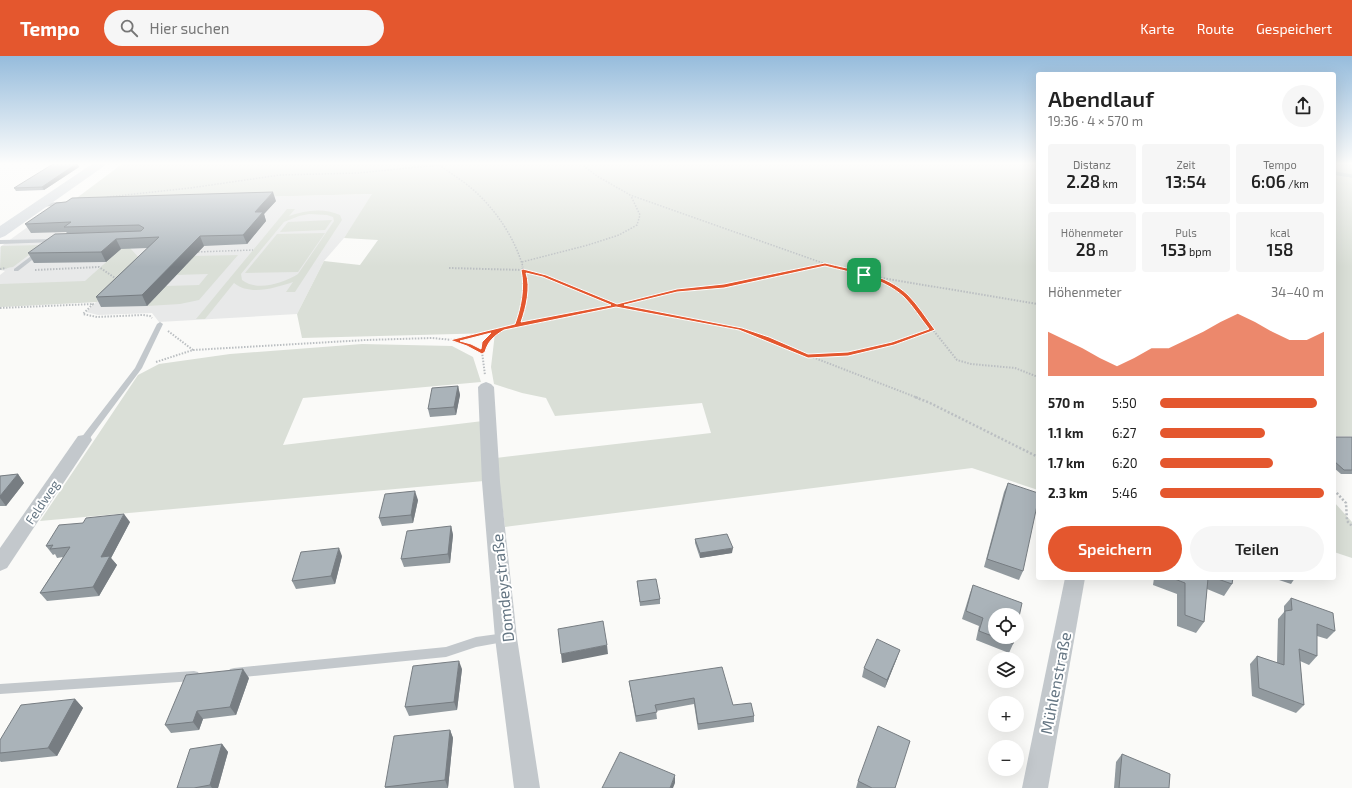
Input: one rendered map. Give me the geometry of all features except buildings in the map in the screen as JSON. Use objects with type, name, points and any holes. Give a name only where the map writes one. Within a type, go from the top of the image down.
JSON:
[{"type":"main road","points":[[0,233],[7,224],[51,198]]},
{"type":"street","name":"Domdeystraße","points":[[486,387],[491,482],[506,638],[527,788]]},
{"type":"street","name":"Feldweg","points":[[0,563],[84,440]]},
{"type":"street","name":"Mühlenstraße","points":[[1034,788],[1075,580]]},
{"type":"lane","points":[[41,205],[61,204]]},
{"type":"lane","points":[[0,242],[57,240],[16,270]]},
{"type":"lane","points":[[84,440],[138,368],[160,324]]},
{"type":"lane","points":[[223,674],[446,652],[476,642],[506,638]]},
{"type":"lane","points":[[0,688],[48,684],[160,680],[208,675]]},
{"type":"path","points":[[481,198],[487,204],[509,237],[522,262],[525,278],[524,295],[521,314],[517,325]]},
{"type":"path","points":[[522,262],[549,256],[620,235],[637,225],[640,215],[632,198]]},
{"type":"path","points":[[638,198],[825,264],[871,276],[1036,304]]},
{"type":"path","points":[[192,252],[252,250]]},
{"type":"path","points":[[453,340],[677,291],[724,286],[825,264]]},
{"type":"path","points":[[16,270],[99,267],[120,281]]},
{"type":"path","points":[[449,268],[523,270],[544,276],[616,305],[740,329],[767,338],[808,356],[930,403],[1036,456]]},
{"type":"path","points":[[871,276],[891,286],[906,296],[957,360],[971,364],[1015,368],[1036,376]]},
{"type":"path","points":[[0,308],[93,304],[83,314],[97,317],[150,316],[193,350]]},
{"type":"path","points":[[486,387],[482,352],[485,342],[494,333],[502,329]]},
{"type":"path","points":[[808,356],[848,354],[894,344],[932,330]]},
{"type":"path","points":[[138,368],[193,350],[366,340],[432,338],[453,340],[469,345],[482,352]]},
{"type":"path","points":[[1336,492],[1346,503],[1347,521],[1352,526]]},
{"type":"shaded area","points":[[76,198],[211,198],[62,202]]},
{"type":"shaded area","points":[[211,198],[370,198],[344,238],[324,261],[297,314],[159,322],[152,313],[98,315],[86,312],[96,302],[0,307],[0,275],[5,271],[0,270],[0,247],[62,202]]},
{"type":"shaded area","points":[[369,198],[1036,198],[1036,489],[972,468],[505,527],[496,458],[711,433],[702,403],[555,416],[546,398],[522,393],[494,384],[491,367],[495,333],[302,338],[297,314],[324,261],[360,265],[378,240],[344,238]]},
{"type":"shaded area","points":[[1336,198],[1352,198],[1352,436],[1336,436]]},
{"type":"shaded area","points":[[287,209],[295,209],[289,216],[302,212],[315,211],[328,211],[340,215],[342,220],[295,292],[286,292],[293,282],[263,290],[247,289],[234,283],[205,319],[196,319]],"holes":[[[309,214],[327,215],[333,217],[334,221],[298,274],[278,283],[263,286],[248,284],[242,280],[241,274],[284,222]]]},
{"type":"shaded area","points":[[332,220],[325,230],[280,232],[288,222]]},
{"type":"shaded area","points":[[325,233],[298,272],[245,273],[277,234]]},
{"type":"shaded area","points":[[42,245],[13,267],[0,270],[1,246]]},
{"type":"shaded area","points":[[122,248],[130,248],[140,259],[97,302],[0,307],[0,284],[85,281]]},
{"type":"shaded area","points":[[238,255],[199,300],[180,304],[147,306],[166,286],[199,285],[208,274],[175,275],[193,256]]},
{"type":"shaded area","points":[[362,344],[452,346],[473,357],[481,382],[303,398],[283,445],[483,421],[484,481],[40,521],[138,375],[159,364],[230,354]]},
{"type":"shaded area","points":[[1336,504],[1352,522],[1352,558],[1336,553]]},
{"type":"route","points":[[864,275],[825,264],[724,286],[677,291],[652,296],[616,305],[517,325],[476,336],[453,340],[469,345],[482,352],[485,342],[494,333],[517,325],[521,314],[524,295],[525,278],[523,270],[544,276],[616,305],[740,329],[767,338],[808,356],[848,354],[894,344],[932,330],[906,296],[891,286],[871,276],[864,275]]}]
